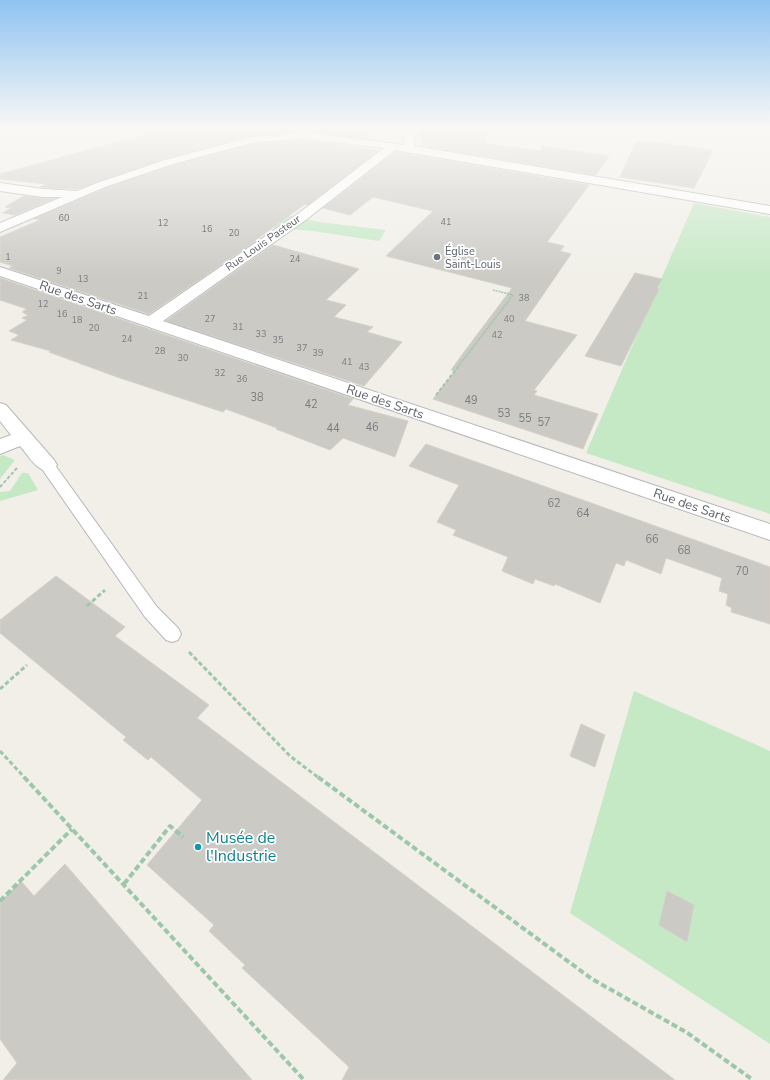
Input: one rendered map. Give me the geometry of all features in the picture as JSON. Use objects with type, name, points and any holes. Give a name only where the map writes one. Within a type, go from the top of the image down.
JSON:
[{"type":"street","points":[[0,228],[101,185],[123,177]]},
{"type":"street","name":"Rue Louis Pasteur","points":[[150,323],[303,216],[353,177]]},
{"type":"street","points":[[577,177],[770,210]]},
{"type":"street","points":[[0,187],[43,193],[82,194]]},
{"type":"street","name":"Rue des Sarts","points":[[0,271],[770,532]]},
{"type":"street","points":[[0,409],[47,465]]},
{"type":"street","points":[[0,447],[23,437]]},
{"type":"lane","points":[[47,465],[151,612],[172,634]]},
{"type":"path","points":[[421,414],[513,295],[493,290]]},
{"type":"path","points":[[172,634],[290,756],[592,979],[686,1032],[754,1080]]},
{"type":"path","points":[[0,689],[27,665]]},
{"type":"path","points":[[0,751],[304,1080]]},
{"type":"path","points":[[124,884],[170,826],[183,837]]},
{"type":"path","points":[[0,901],[72,829]]},
{"type":"green space","points":[[694,203],[770,217],[770,514],[586,453]]},
{"type":"green space","points":[[245,207],[319,222],[386,230],[379,241],[313,231],[230,224]]},
{"type":"green space","points":[[3,455],[15,460],[0,479],[0,456]]},
{"type":"green space","points":[[22,473],[28,473],[38,490],[0,501],[0,492],[10,491]]},
{"type":"green space","points":[[634,691],[770,751],[770,1044],[570,913]]},
{"type":"building","points":[[0,177],[111,177],[77,189],[43,188],[40,187],[46,184],[0,179]]},
{"type":"building","points":[[137,177],[344,177],[308,205],[305,204],[257,240],[149,314],[9,268],[13,266],[0,262],[0,237],[40,220],[34,219],[106,188]]},
{"type":"building","points":[[362,177],[544,177],[589,185],[547,242],[564,246],[560,251],[571,254],[525,321],[577,335],[534,390],[537,391],[534,395],[598,414],[583,449],[433,399],[455,371],[451,370],[512,288],[386,256],[433,211],[373,197],[350,215],[323,208]]},
{"type":"building","points":[[623,177],[699,177],[694,188]]},
{"type":"building","points":[[24,196],[55,198],[15,215],[3,213],[11,208],[5,207]]},
{"type":"building","points":[[273,245],[359,269],[326,300],[346,305],[334,317],[373,327],[367,332],[402,342],[364,386],[166,321]]},
{"type":"building","points":[[635,273],[662,279],[657,288],[659,289],[621,366],[585,356]]},
{"type":"building","points":[[0,278],[353,399],[348,405],[408,421],[395,457],[343,438],[330,450],[226,409],[223,412],[117,377],[49,352],[51,351],[11,340],[19,335],[9,331],[27,320],[22,318],[28,315],[22,312],[27,309],[0,300]]},
{"type":"building","points":[[426,444],[770,567],[770,624],[731,612],[732,608],[726,605],[728,594],[719,591],[722,578],[666,558],[661,574],[626,560],[624,566],[616,563],[600,603],[555,584],[554,586],[535,579],[533,584],[502,571],[508,557],[453,535],[456,530],[437,522],[459,485],[409,466]]},
{"type":"building","points":[[56,576],[125,627],[115,636],[209,705],[197,718],[675,1080],[342,1080],[349,1067],[242,968],[245,965],[209,931],[214,925],[147,865],[202,800],[151,757],[148,760],[123,740],[126,737],[0,633],[0,620]]},
{"type":"building","points":[[581,724],[605,735],[595,767],[570,756]]},
{"type":"building","points":[[65,864],[252,1080],[3,1080],[17,1063],[0,1039],[0,902],[21,881],[34,896]]},
{"type":"building","points":[[667,891],[694,905],[687,942],[659,925]]},
{"type":"place","name":"Église Saint-Louis","points":[[437,257]]},
{"type":"place","name":"Musée de l'Industrie","points":[[198,847]]}]
